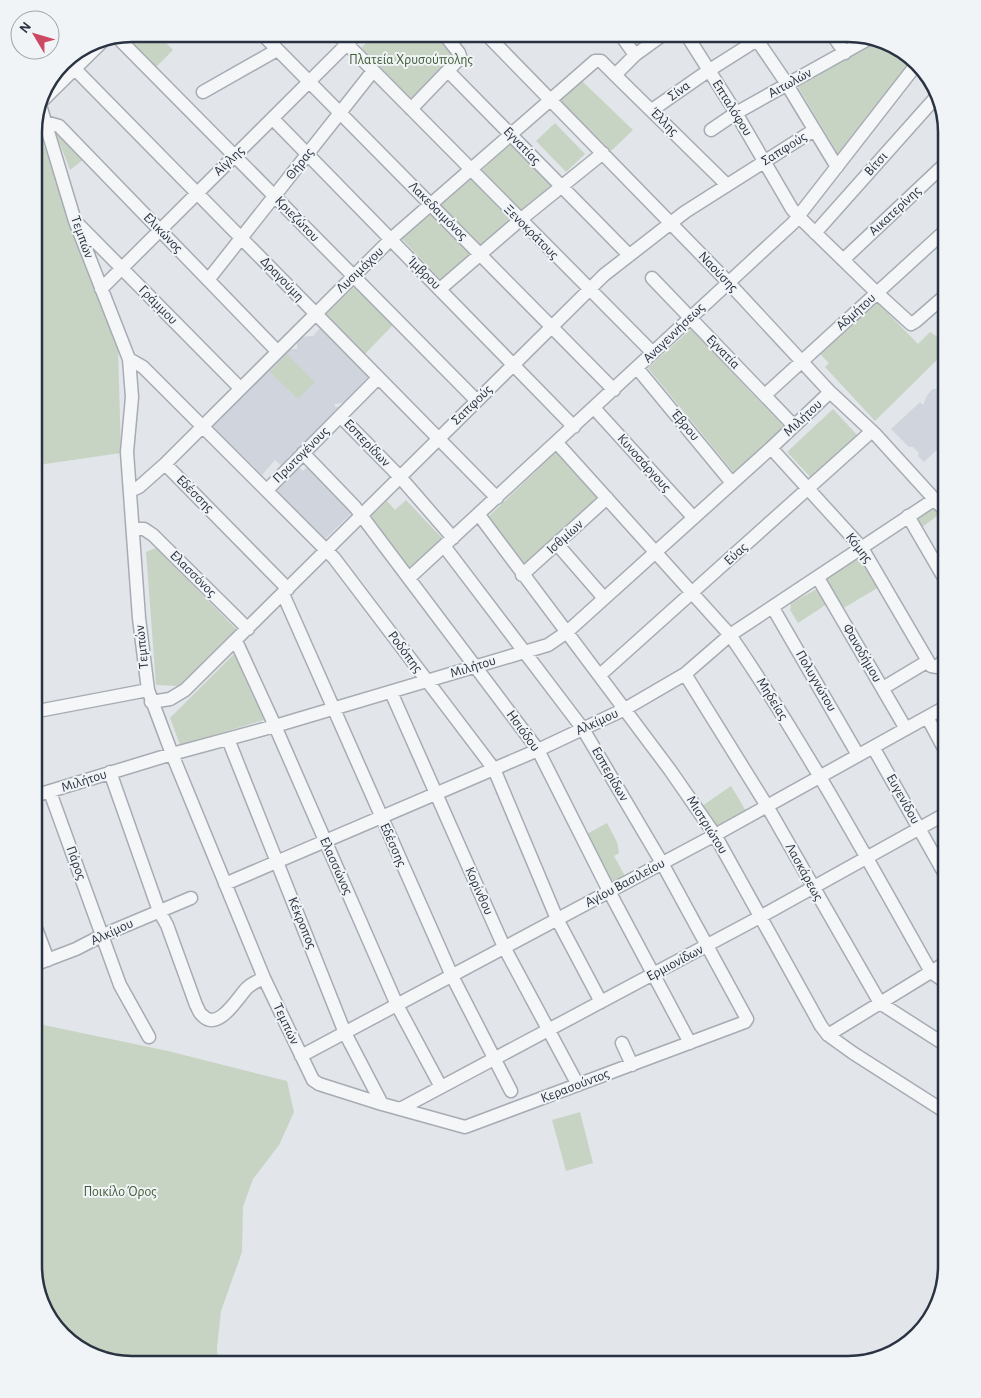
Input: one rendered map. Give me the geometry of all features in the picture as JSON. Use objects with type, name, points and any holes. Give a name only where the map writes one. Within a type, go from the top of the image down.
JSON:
[{"type":"street","name":"Κριεζώτου","points":[[124,43],[477,401]]},
{"type":"street","name":"Λακεδαιμόνος","points":[[270,43],[614,390]]},
{"type":"street","points":[[411,109],[460,56],[451,43]]},
{"type":"street","name":"Ναούσης","points":[[495,43],[671,222],[830,392],[872,431],[938,502]]},
{"type":"street","points":[[627,43],[636,55]]},
{"type":"street","points":[[615,75],[652,43]]},
{"type":"street","name":"Επταλόφου","points":[[691,43],[736,113],[792,209],[799,217],[911,324],[938,302]]},
{"type":"street","name":"Σίνα","points":[[652,110],[747,43]]},
{"type":"street","points":[[759,43],[837,167]]},
{"type":"street","points":[[838,43],[844,53]]},
{"type":"street","name":"Αιτωλών","points":[[712,130],[736,113],[860,43]]},
{"type":"street","name":"Ξενοκράτους","points":[[347,44],[653,353]]},
{"type":"street","name":"Αίγλης","points":[[101,289],[196,192],[273,119],[347,44]]},
{"type":"street","points":[[203,92],[277,50]]},
{"type":"street","name":"Λυσιμάχου","points":[[130,491],[139,487],[165,464],[391,239],[432,205],[550,99],[595,61],[600,61]]},
{"type":"street","name":"Έλλης","points":[[600,61],[727,185]]},
{"type":"street","name":"Δραγούμη","points":[[73,66],[497,498]]},
{"type":"street","name":"Αναγεννήσεως","points":[[409,578],[799,217],[912,70]]},
{"type":"street","name":"Θήρας","points":[[208,280],[373,71]]},
{"type":"street","name":"Εγνατίας","points":[[448,71],[629,255]]},
{"type":"street","name":"Βίτσι","points":[[815,233],[933,101]]},
{"type":"street","name":"Τεμπών","points":[[44,118],[75,221],[129,360],[132,397],[127,445],[132,529],[140,626],[150,696],[264,978],[313,1080],[319,1084],[400,1109]]},
{"type":"street","name":"Ίμβρου","points":[[273,119],[574,427]]},
{"type":"street","name":"Ελικώνος","points":[[45,122],[59,126],[277,351]]},
{"type":"street","name":"Σαπφούς","points":[[43,710],[150,696],[170,698],[185,690],[589,290],[671,222],[814,130]]},
{"type":"street","points":[[440,289],[520,220],[603,153]]},
{"type":"street","name":"Αικατερίνης","points":[[843,260],[938,170]]},
{"type":"street","name":"Γράμμου","points":[[75,221],[240,388]]},
{"type":"street","name":"Αδμήτου","points":[[765,395],[938,237]]},
{"type":"street","name":"Εγνατία","points":[[652,278],[794,426]]},
{"type":"street","name":"Ροδόπης","points":[[129,360],[143,367],[326,549],[494,769],[557,919],[601,1002]]},
{"type":"street","name":"Έβρου","points":[[637,368],[732,483]]},
{"type":"street","name":"Πρωτογένους","points":[[267,490],[378,378]]},
{"type":"street","name":"Μιλήτου","points":[[42,794],[110,772],[275,726],[548,645],[567,632],[771,448],[830,392]]},
{"type":"street","name":"Κυνοσάργους","points":[[594,408],[693,517]]},
{"type":"street","name":"Εσπερίδων","points":[[340,416],[400,477],[448,542],[523,652],[583,729],[662,863],[748,1020]]},
{"type":"street","name":"Εύας","points":[[600,675],[872,431]]},
{"type":"street","name":"Μηδείας","points":[[557,443],[730,635],[751,665],[820,776],[931,972],[938,977]]},
{"type":"street","name":"Κόμης","points":[[771,448],[862,548],[928,661]]},
{"type":"street","name":"Ησιόδου","points":[[303,453],[362,515],[538,750],[690,1042]]},
{"type":"street","name":"Εδέσσης","points":[[165,464],[285,592],[381,818],[452,976],[511,1091]]},
{"type":"street","name":"Ισθμίων","points":[[522,575],[607,498]]},
{"type":"street","name":"Αλκίμου","points":[[225,884],[538,750],[625,709],[685,674],[730,635],[818,578],[935,498]]},
{"type":"street","name":"Μιστριώτου","points":[[479,515],[522,575],[600,675],[715,835],[821,1026],[828,1034],[853,1053],[938,1107]]},
{"type":"street","points":[[908,516],[938,568]]},
{"type":"street","name":"Ελασσόνος","points":[[132,529],[144,530],[153,535],[248,629]]},
{"type":"street","points":[[557,544],[604,597]]},
{"type":"street","name":"Φανοδήμου","points":[[818,578],[906,729]]},
{"type":"street","name":"Πολυγνώτου","points":[[773,608],[858,755]]},
{"type":"street","name":"Ελασσώνος","points":[[236,641],[397,1005],[441,1088]]},
{"type":"street","points":[[883,688],[928,661],[932,666],[938,666]]},
{"type":"street","name":"Λασκάρεως","points":[[685,674],[767,806],[880,1003],[938,1040]]},
{"type":"street","name":"Κορίνθου","points":[[390,692],[437,793],[504,948],[578,1085]]},
{"type":"street","name":"Αγίου Βασιλείου","points":[[301,1056],[715,835],[938,711]]},
{"type":"street","points":[[926,717],[938,738]]},
{"type":"street","name":"Κέκροπος","points":[[228,739],[345,1033],[382,1104]]},
{"type":"street","name":"Ευγενίδου","points":[[873,747],[938,862]]},
{"type":"street","points":[[110,772],[159,911],[167,926],[196,1005],[202,1016],[209,1019],[218,1018],[228,1011],[246,988],[264,978]]},
{"type":"street","name":"Πάρος","points":[[50,792],[120,985],[148,1037]]},
{"type":"street","name":"Ερμιονίδων","points":[[400,1109],[760,917],[938,818]]},
{"type":"street","name":"Αλκίμου","points":[[42,962],[191,898]]},
{"type":"street","points":[[42,945],[48,960]]},
{"type":"street","points":[[828,1034],[938,968]]},
{"type":"street","name":"Κερασούντος","points":[[400,1109],[465,1127],[748,1020]]},
{"type":"street","points":[[622,1042],[632,1065]]},
{"type":"shaded area","points":[[320,328],[368,377],[343,403],[335,404],[335,407],[339,407],[290,455],[282,466],[275,460],[262,475],[212,426],[289,349],[297,349],[297,340],[300,337],[313,336]]},
{"type":"shaded area","points":[[933,389],[938,389],[938,449],[924,462],[913,447],[909,447],[891,429],[920,402],[923,405],[928,394]]},
{"type":"shaded area","points":[[297,466],[303,471],[308,466],[353,512],[324,540],[274,489]]},
{"type":"green space","points":[[132,43],[166,43],[173,50],[156,67]]},
{"type":"green space","name":"Πλατεία Χρυσούπολης","points":[[366,43],[443,43],[454,56],[412,100],[361,48]]},
{"type":"green space","points":[[871,45],[889,52],[908,65],[838,154],[798,87]]},
{"type":"green space","points":[[581,80],[633,130],[611,151],[560,100]]},
{"type":"green space","points":[[555,123],[585,154],[566,172],[536,141]]},
{"type":"green space","points":[[59,135],[84,159],[70,170],[57,136]]},
{"type":"green space","points":[[511,142],[554,185],[522,213],[481,171]]},
{"type":"green space","points":[[43,143],[118,348],[121,453],[43,465]]},
{"type":"green space","points":[[470,178],[512,219],[482,246],[440,205]]},
{"type":"green space","points":[[432,213],[473,254],[442,281],[402,239]]},
{"type":"green space","points":[[354,287],[393,325],[365,354],[326,314]]},
{"type":"green space","points":[[876,301],[918,344],[930,332],[938,337],[938,359],[875,421],[825,367],[829,363],[819,353]]},
{"type":"green space","points":[[691,329],[784,427],[734,473],[648,368]]},
{"type":"green space","points":[[287,354],[315,382],[298,399],[270,372]]},
{"type":"green space","points":[[833,409],[858,436],[812,479],[787,452]]},
{"type":"green space","points":[[556,452],[599,497],[523,566],[487,518]]},
{"type":"green space","points":[[406,500],[443,539],[408,571],[369,518],[387,501],[395,510]]},
{"type":"green space","points":[[932,508],[938,510],[938,515],[921,528],[915,518]]},
{"type":"green space","points":[[156,548],[236,629],[179,686],[156,685],[146,552]]},
{"type":"green space","points":[[861,556],[879,587],[842,609],[824,580]]},
{"type":"green space","points":[[817,589],[827,604],[798,623],[790,610],[791,603]]},
{"type":"green space","points":[[234,654],[264,720],[180,745],[170,718]]},
{"type":"green space","points":[[731,786],[746,811],[718,827],[702,806]]},
{"type":"green space","points":[[607,823],[617,842],[619,853],[614,856],[625,876],[611,884],[585,835]]},
{"type":"green space","name":"Ποικίλο Όρος","points":[[42,1025],[168,1051],[287,1081],[294,1112],[279,1145],[253,1179],[243,1207],[242,1252],[221,1311],[217,1355],[126,1355],[103,1351],[82,1340],[69,1329],[49,1300],[42,1266]]},
{"type":"green space","points":[[580,1112],[593,1163],[566,1171],[552,1120]]}]
